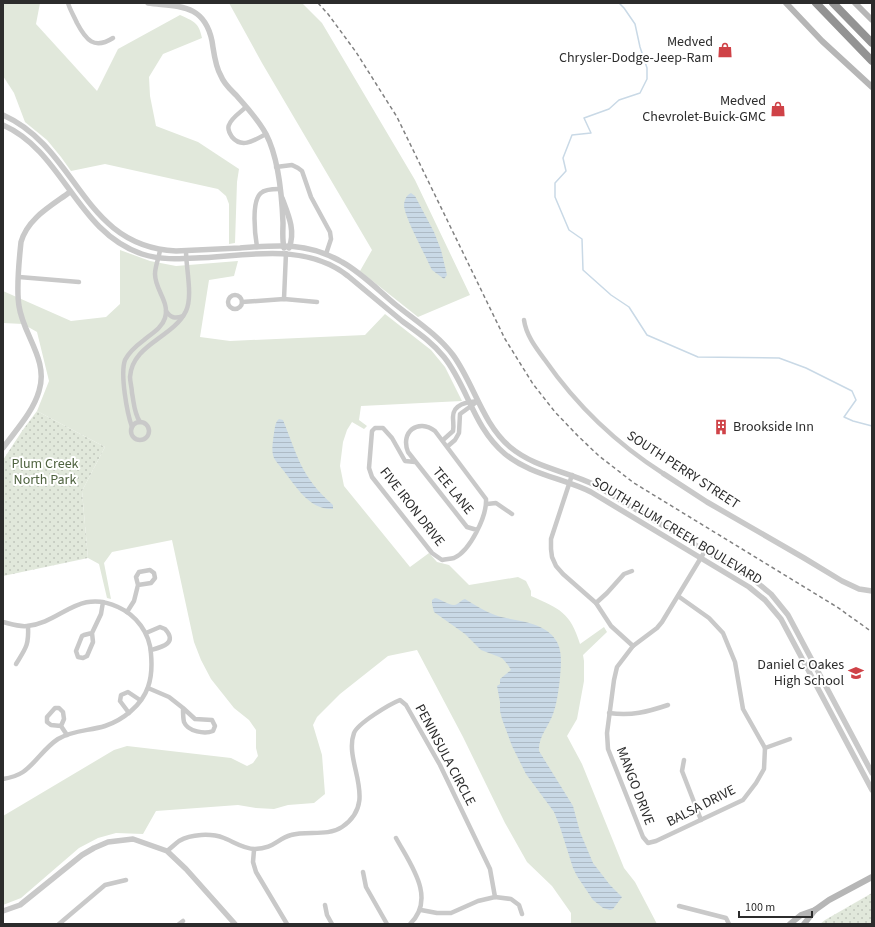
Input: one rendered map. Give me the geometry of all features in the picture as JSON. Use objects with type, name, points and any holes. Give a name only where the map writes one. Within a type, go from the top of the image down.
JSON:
[{"type":"highway","points":[[816,3],[872,62]]},
{"type":"highway","points":[[833,3],[872,43]]},
{"type":"main road","points":[[786,3],[822,41],[872,87]]},
{"type":"main road","points":[[855,3],[872,20]]},
{"type":"main road","points":[[790,924],[801,915],[815,910],[872,877]]},
{"type":"main road","points":[[804,924],[815,910]]},
{"type":"street","points":[[68,3],[84,36],[91,42],[100,44],[113,38]]},
{"type":"street","points":[[148,3],[184,7],[200,18],[206,25],[210,35],[216,66],[220,75],[266,134],[273,152],[276,167],[283,223],[283,245],[286,253],[284,299]]},
{"type":"street","points":[[246,107],[231,121],[228,126],[232,137],[238,142],[244,143],[251,142],[266,134]]},
{"type":"street","name":"SOUTH PLUM CREEK BOULEVARD","points":[[3,115],[27,128],[41,141],[100,216],[111,228],[130,240],[160,250],[186,251],[290,245],[308,248],[326,254],[348,265],[438,339],[450,351],[488,421],[498,434],[518,453],[537,464],[572,475],[600,488],[705,550],[760,585],[771,594],[784,610],[872,773]]},
{"type":"street","name":"SOUTH PLUM CREEK BOULEVARD","points":[[3,125],[22,135],[35,147],[94,222],[109,236],[133,250],[158,258],[186,259],[286,253],[315,258],[332,265],[348,276],[438,351],[450,366],[491,440],[513,460],[534,472],[583,488],[602,498],[749,587],[765,600],[778,615],[872,790]]},
{"type":"street","points":[[276,167],[292,165],[302,171],[311,197],[330,232],[331,239],[326,254]]},
{"type":"street","points":[[279,189],[291,223],[290,245],[286,253]]},
{"type":"street","points":[[256,246],[255,204],[257,197],[260,193],[266,190],[279,189]]},
{"type":"street","points":[[3,448],[31,408],[39,390],[41,372],[38,354],[23,324],[19,305],[20,255],[24,233],[28,226],[42,212],[70,192]]},
{"type":"street","points":[[160,250],[155,274],[165,304],[165,318],[162,324],[133,348],[125,361],[123,378],[129,418],[132,427],[131,434],[139,441],[145,439],[148,435],[149,429],[144,423],[140,422],[136,415],[130,377],[134,364],[140,353],[174,326],[183,316],[188,305],[189,297],[186,251]]},
{"type":"street","points":[[19,277],[79,282]]},
{"type":"street","points":[[242,302],[284,299],[317,302]]},
{"type":"street","points":[[166,311],[169,316],[174,318],[183,316]]},
{"type":"street","name":"SOUTH PERRY STREET","points":[[524,320],[527,334],[578,402],[599,425],[618,441],[664,474],[713,506],[800,555],[842,581],[859,589],[872,591]]},
{"type":"street","points":[[443,440],[453,431],[454,411],[459,405],[470,404],[478,401]]},
{"type":"street","points":[[448,446],[460,433],[460,414],[470,404]]},
{"type":"street","points":[[132,427],[134,424],[140,422]]},
{"type":"street","points":[[415,462],[405,445],[407,436],[412,429],[420,425],[430,427],[448,446],[486,499],[487,504],[477,530]]},
{"type":"street","name":"FIVE IRON DRIVE","points":[[415,462],[405,461],[392,438],[382,428],[375,428],[372,431],[370,468],[372,477],[432,553],[442,560],[455,558],[465,549],[477,530]]},
{"type":"street","name":"TEE LANE","points":[[415,462],[467,527],[477,530]]},
{"type":"street","points":[[572,475],[551,540],[552,557],[556,566],[563,574],[596,603],[611,626],[633,646]]},
{"type":"street","points":[[487,504],[496,503],[512,514]]},
{"type":"street","name":"MANGO DRIVE","points":[[648,843],[643,837],[608,749],[607,733],[614,680],[617,668],[633,646],[657,628],[662,622],[705,550]]},
{"type":"street","points":[[596,603],[608,593],[624,574],[632,571]]},
{"type":"street","points":[[127,612],[136,596],[138,585]]},
{"type":"street","points":[[678,596],[709,618],[723,633],[735,662],[743,709],[765,748],[790,739]]},
{"type":"street","points":[[92,633],[84,634],[82,636],[76,651],[78,657],[83,658],[87,656],[93,642],[92,633],[101,614],[103,602]]},
{"type":"street","points":[[3,622],[14,625],[28,626],[47,620],[80,604],[103,602],[117,606],[127,612],[141,625],[146,634],[151,650],[151,675],[148,688],[129,713],[105,726],[67,735],[45,750],[22,773],[3,779]]},
{"type":"street","points":[[16,664],[27,647],[29,637],[28,626]]},
{"type":"street","points":[[146,634],[160,627],[165,629],[169,636],[169,641],[165,646],[151,650]]},
{"type":"street","points":[[148,688],[169,697],[183,708],[195,719],[212,720],[215,726],[213,731],[197,731],[188,728],[184,721],[183,708]]},
{"type":"street","points":[[129,713],[120,701],[121,695],[128,692],[140,700]]},
{"type":"street","name":"PENINSULA CIRCLE","points":[[254,850],[273,846],[291,835],[328,832],[341,828],[350,820],[357,808],[360,792],[352,752],[354,733],[366,720],[400,700],[406,705],[440,764],[490,869],[495,897]]},
{"type":"street","points":[[610,713],[628,715],[668,705]]},
{"type":"street","points":[[55,708],[59,708],[63,712],[64,719],[61,726],[51,725],[47,722],[47,717],[55,708]]},
{"type":"street","points":[[61,726],[67,735]]},
{"type":"street","name":"BALSA DRIVE","points":[[648,843],[656,841],[743,800],[756,783],[764,769],[765,748]]},
{"type":"street","points":[[684,760],[682,771],[701,820]]},
{"type":"street","points":[[167,851],[180,841],[187,838],[208,835],[223,838],[240,846],[254,850],[253,862],[256,872],[287,924]]},
{"type":"street","points":[[396,838],[418,879],[422,891],[421,910],[410,924]]},
{"type":"street","points":[[3,911],[20,905],[82,855],[94,848],[108,842],[133,839],[167,851],[186,869],[235,924]]},
{"type":"street","points":[[363,872],[366,886],[387,924]]},
{"type":"street","points":[[59,924],[106,885],[126,880]]},
{"type":"street","points":[[421,910],[437,913],[451,913],[478,901],[495,897],[511,899],[519,905],[522,914]]},
{"type":"street","points":[[325,905],[327,915],[332,924]]},
{"type":"street","points":[[679,906],[726,918],[729,924]]},
{"type":"green space","points":[[3,3],[40,3],[36,24],[97,91],[118,49],[180,15],[197,25],[202,38],[163,54],[149,77],[150,96],[156,126],[198,142],[239,169],[237,182],[235,243],[229,244],[229,204],[226,196],[218,189],[105,164],[71,171],[47,140],[25,122],[14,93],[3,76]]},
{"type":"green space","points":[[229,3],[302,3],[322,23],[415,180],[470,295],[418,317],[360,271],[372,250],[262,63]]},
{"type":"green space","points":[[120,250],[150,261],[176,266],[238,261],[234,276],[209,280],[200,337],[230,341],[365,335],[385,314],[431,350],[445,367],[462,401],[361,406],[359,420],[367,426],[364,429],[352,422],[347,430],[343,442],[340,466],[344,486],[410,567],[429,553],[437,562],[449,565],[469,585],[518,577],[526,581],[531,591],[531,596],[557,608],[568,618],[580,644],[604,627],[607,632],[583,655],[584,681],[577,719],[567,736],[582,764],[624,868],[635,882],[657,924],[571,924],[571,913],[552,886],[527,862],[505,823],[463,737],[417,650],[388,656],[340,694],[317,717],[313,725],[322,755],[325,794],[314,803],[288,805],[274,809],[238,805],[156,811],[143,834],[116,833],[98,838],[79,848],[21,898],[3,905],[3,816],[114,750],[127,746],[231,758],[247,766],[253,763],[258,756],[256,748],[256,730],[249,720],[234,708],[211,679],[201,660],[194,642],[172,540],[112,552],[104,563],[111,599],[107,598],[99,564],[88,558],[82,491],[105,447],[37,411],[49,381],[37,332],[23,324],[3,323],[3,291],[71,321],[106,317],[120,304]]},
{"type":"green space","name":"Plum Creek North Park","points":[[37,411],[105,447],[82,491],[88,558],[3,576],[3,460]]},
{"type":"green space","points":[[872,893],[872,924],[820,924],[825,920]]},
{"type":"water","points":[[411,193],[415,196],[434,232],[441,250],[447,275],[444,279],[432,270],[405,212],[405,200]]},
{"type":"water","points":[[279,419],[283,420],[297,456],[307,476],[322,495],[333,505],[333,509],[317,506],[304,496],[275,460],[273,455],[273,443],[275,425]]},
{"type":"water","points":[[435,598],[454,605],[465,599],[483,610],[495,615],[541,627],[556,640],[561,656],[558,692],[555,709],[540,741],[539,751],[573,806],[580,832],[593,863],[610,885],[622,897],[613,909],[610,910],[603,908],[593,900],[577,876],[554,812],[526,774],[512,746],[500,711],[497,686],[500,684],[500,679],[511,670],[502,658],[481,650],[465,634],[434,612],[432,600]]},
{"type":"waterway","points":[[619,3],[635,24],[640,47],[647,68],[647,79],[640,93],[619,100],[609,109],[584,118],[591,133],[572,135],[563,158],[566,171],[555,183],[555,197],[569,230],[582,239],[583,270],[611,295],[629,307],[647,335],[698,357],[779,358],[806,368],[852,391],[856,400],[844,417],[872,426]]},
{"type":"railway","points":[[318,3],[356,52],[397,117],[505,339],[533,384],[555,412],[599,456],[634,483],[837,607],[872,632]]},
{"type":"place","name":"Medved Chrysler-Dodge-Jeep-Ram","points":[[725,50]]},
{"type":"place","name":"Medved Chevrolet-Buick-GMC","points":[[778,109]]},
{"type":"place","name":"Brookside Inn","points":[[721,427]]},
{"type":"place","name":"Daniel C Oakes High School","points":[[856,673]]}]
